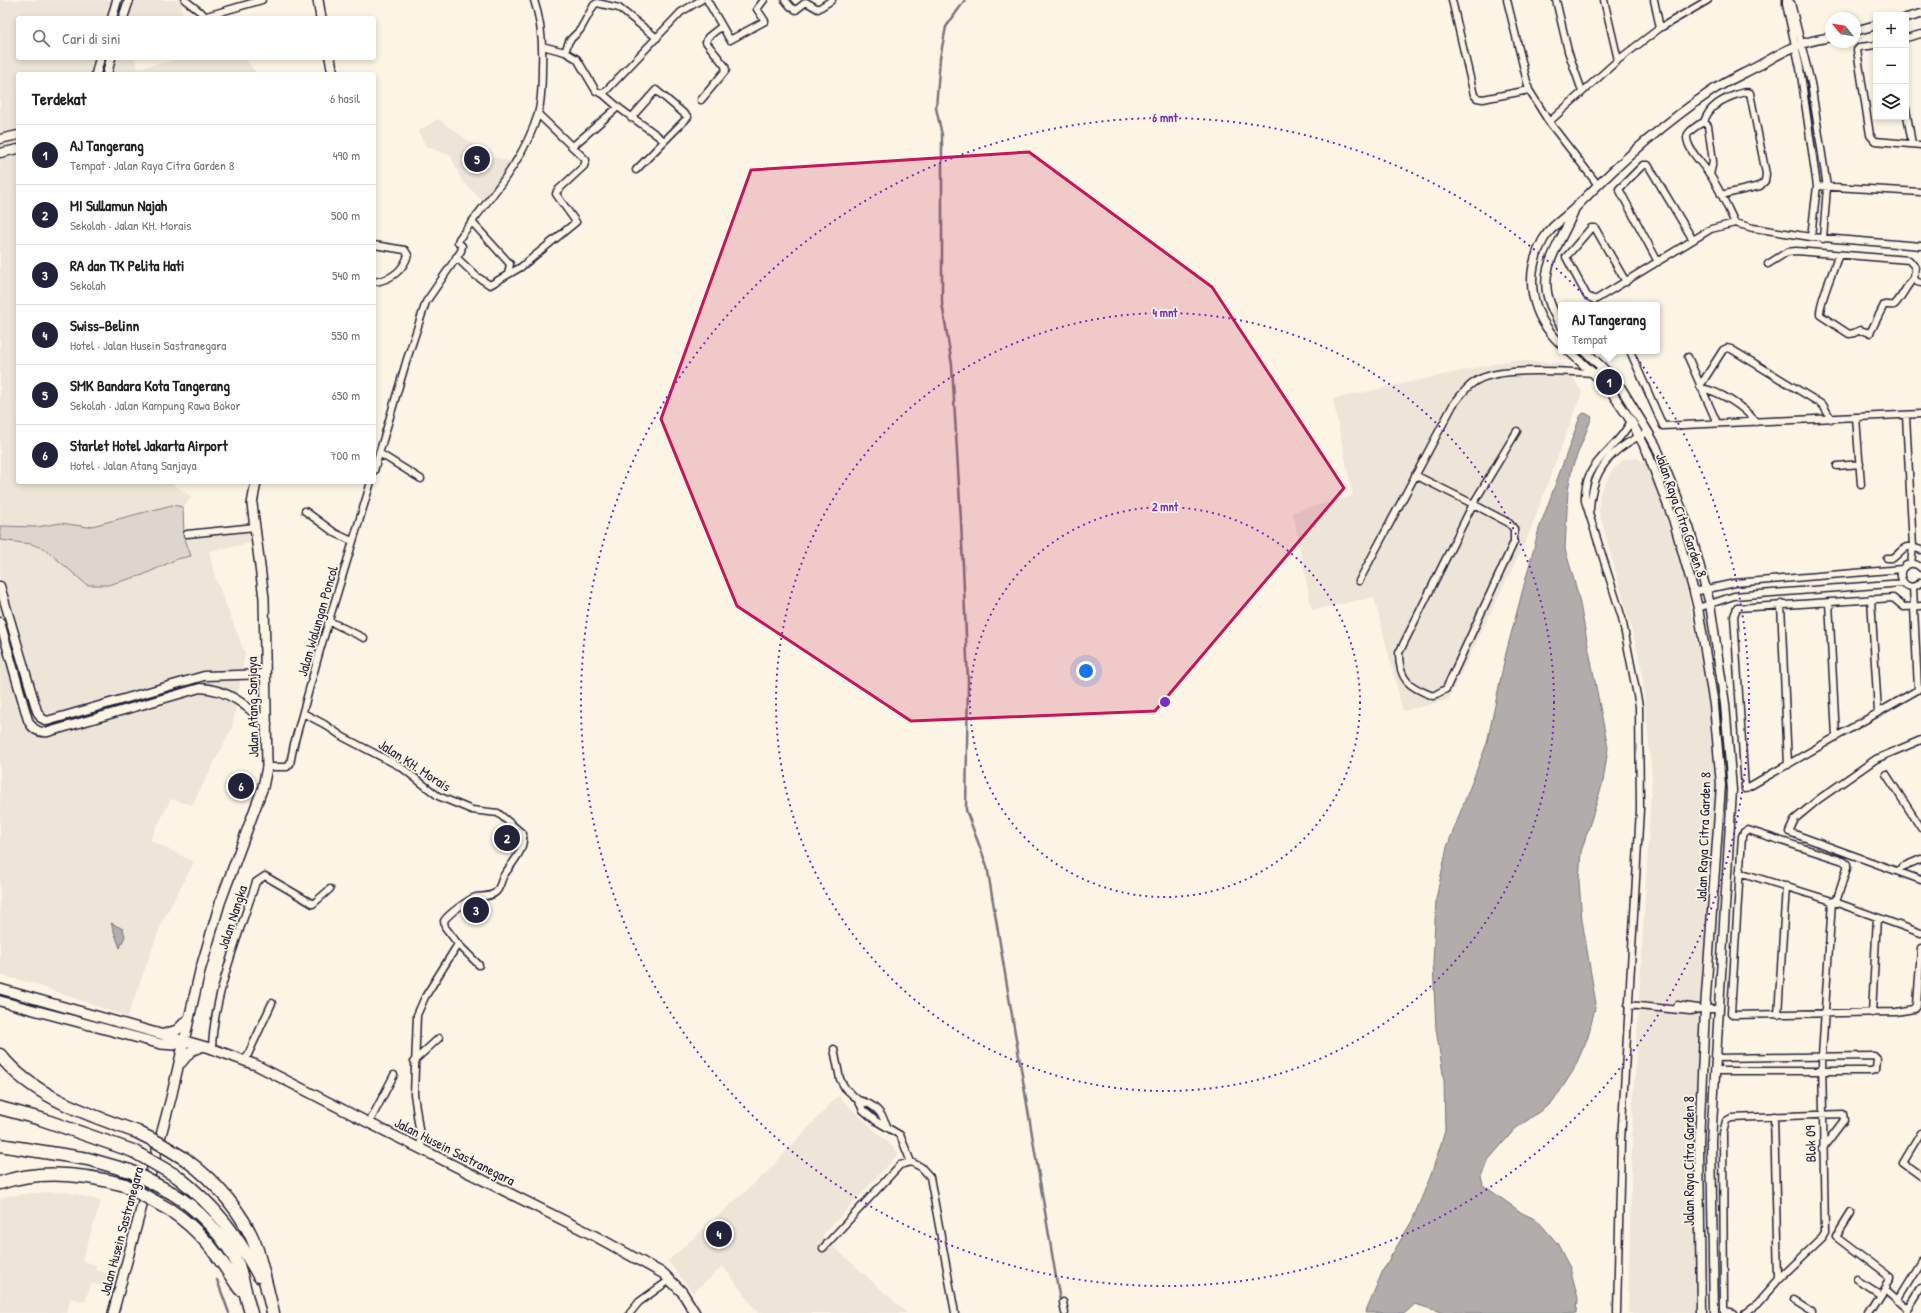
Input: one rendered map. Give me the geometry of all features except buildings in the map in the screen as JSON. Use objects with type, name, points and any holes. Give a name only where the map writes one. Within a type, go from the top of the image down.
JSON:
[{"type":"highway","points":[[0,1055],[25,1079],[46,1094],[71,1106],[137,1132],[159,1143],[185,1159],[211,1182],[240,1218],[257,1249],[273,1313]]},
{"type":"highway","points":[[0,1108],[41,1119],[133,1151],[178,1177],[213,1207],[230,1227],[246,1252],[268,1295]]},
{"type":"highway","points":[[0,1145],[106,1163],[130,1171],[172,1192],[198,1212],[212,1226],[223,1241],[237,1264],[251,1313]]},
{"type":"highway","points":[[0,1183],[16,1178],[62,1174],[105,1179],[125,1185],[170,1210],[187,1222],[217,1253],[247,1300]]},
{"type":"main road","points":[[318,0],[321,16]]},
{"type":"main road","points":[[330,60],[333,72]]},
{"type":"main road","name":"Jalan Atang Sanjaya","points":[[184,1040],[200,971],[220,903],[259,798],[267,767],[264,598],[252,504],[256,484]]},
{"type":"main road","name":"Jalan Husein Sastranegara","points":[[0,989],[164,1034],[207,1047],[245,1061],[318,1096],[368,1123],[594,1236],[671,1279],[682,1292],[695,1313]]},
{"type":"main road","points":[[0,1001],[107,1028],[161,1044],[174,1046],[184,1040]]},
{"type":"main road","points":[[164,1034],[177,1030],[188,1019]]},
{"type":"main road","points":[[188,1019],[191,1033],[207,1047]]},
{"type":"main road","name":"Jalan Husein Sastranegara","points":[[113,1313],[171,1098],[184,1040]]},
{"type":"main road","points":[[178,1068],[191,1051],[207,1047]]},
{"type":"street","points":[[113,16],[117,0]]},
{"type":"street","points":[[124,16],[129,0]]},
{"type":"street","points":[[185,0],[200,11],[202,16]]},
{"type":"street","points":[[210,16],[262,0]]},
{"type":"street","points":[[376,464],[407,359],[426,302],[458,259],[460,244],[459,239],[492,198],[517,161],[539,115],[543,46],[534,0]]},
{"type":"street","points":[[603,94],[681,12],[701,0]]},
{"type":"street","points":[[707,0],[730,40],[765,20],[757,9],[764,0]]},
{"type":"street","points":[[785,0],[796,10],[806,2],[815,9],[818,9],[832,0]]},
{"type":"street","points":[[1452,0],[1474,95],[1477,98],[1483,99],[1529,90]]},
{"type":"street","points":[[1507,0],[1529,90],[1549,122],[1598,185]]},
{"type":"street","points":[[1556,0],[1568,51],[1582,91]]},
{"type":"street","points":[[1604,0],[1618,60]]},
{"type":"street","points":[[1654,0],[1660,28]]},
{"type":"street","points":[[1549,122],[1618,60],[1660,28],[1708,0]]},
{"type":"street","points":[[1787,0],[1791,3],[1799,45],[1817,186],[1811,237]]},
{"type":"street","points":[[564,52],[569,41],[580,30],[594,5],[597,3],[619,8],[656,38]]},
{"type":"street","points":[[1909,17],[1921,14]]},
{"type":"street","points":[[700,100],[726,70],[725,66],[706,42],[708,37],[722,26]]},
{"type":"street","points":[[1861,29],[1873,26]]},
{"type":"street","points":[[1909,37],[1921,34]]},
{"type":"street","points":[[1558,341],[1546,328],[1538,315],[1532,291],[1532,267],[1543,240],[1554,224],[1576,207],[1657,131],[1714,90],[1799,45],[1825,38]]},
{"type":"street","points":[[1799,45],[1811,83],[1827,187],[1823,239]]},
{"type":"street","points":[[1873,45],[1860,47],[1857,50],[1870,135],[1875,141],[1921,145]]},
{"type":"street","points":[[543,46],[564,52],[577,59],[599,94],[603,94],[631,118],[650,129],[664,141]]},
{"type":"street","points":[[96,72],[100,60]]},
{"type":"street","points":[[108,72],[110,60]]},
{"type":"street","points":[[1803,84],[1811,83]]},
{"type":"street","points":[[631,118],[654,91],[658,90],[688,117],[636,170]]},
{"type":"street","points":[[1721,195],[1760,186],[1765,181],[1766,174],[1750,93],[1745,92],[1723,99],[1710,110],[1704,122],[1699,124],[1686,137],[1700,164],[1710,175],[1735,223]]},
{"type":"street","points":[[573,146],[618,107]]},
{"type":"street","points":[[458,259],[487,285],[505,278],[508,274],[521,268],[576,222],[556,194],[557,191],[586,164],[585,157],[539,115]]},
{"type":"street","points":[[1908,120],[1912,144]]},
{"type":"street","points":[[1704,122],[1708,126],[1713,161],[1710,175]]},
{"type":"street","points":[[0,139],[16,135]]},
{"type":"street","points":[[0,153],[16,149]]},
{"type":"street","points":[[1658,262],[1619,189],[1620,186],[1646,164],[1693,240]]},
{"type":"street","points":[[1817,186],[1921,192]]},
{"type":"street","points":[[1558,320],[1546,294],[1545,282],[1549,260],[1569,227],[1576,207]]},
{"type":"street","points":[[472,222],[510,264],[508,274]]},
{"type":"street","points":[[1626,282],[1593,227],[1566,258],[1587,296],[1595,300],[1626,282],[1711,229],[1735,223],[1753,228],[1823,239],[1921,246]]},
{"type":"street","points":[[376,244],[405,250],[408,255],[402,269],[383,281],[376,282]]},
{"type":"street","points":[[1768,264],[1787,252],[1796,251],[1838,256],[1909,260],[1914,267],[1914,278],[1917,282],[1921,283]]},
{"type":"street","points":[[1838,256],[1821,303],[1820,315],[1849,334],[1860,330],[1868,333],[1871,332],[1884,305],[1892,306],[1914,278]]},
{"type":"street","points":[[1701,387],[1723,350],[1727,348],[1732,349],[1823,405],[1831,418]]},
{"type":"street","name":"Jalan Raya Citra Garden 8","points":[[1573,354],[1595,373],[1608,387],[1631,421],[1647,451],[1673,519],[1694,592],[1714,706],[1720,785],[1702,1009],[1699,1142],[1701,1313]]},
{"type":"street","name":"Jalan Raya Citra Garden 8","points":[[1588,354],[1621,388],[1648,432],[1656,446],[1689,527],[1710,604],[1725,704],[1732,785],[1717,1009],[1716,1058],[1711,1142],[1714,1313]]},
{"type":"street","points":[[1631,354],[1663,426],[1906,416],[1921,414]]},
{"type":"street","points":[[1688,357],[1717,423]]},
{"type":"street","points":[[1359,581],[1453,405],[1462,392],[1477,380],[1494,374],[1515,372],[1595,373],[1603,368]]},
{"type":"street","points":[[1701,387],[1712,390],[1749,413],[1756,422]]},
{"type":"street","points":[[1906,416],[1912,547],[1911,564]]},
{"type":"street","points":[[1856,417],[1861,486]]},
{"type":"street","points":[[1617,1313],[1621,1140],[1640,808],[1639,706],[1622,618],[1585,501],[1584,488],[1588,476],[1599,459],[1624,434],[1631,421]]},
{"type":"street","points":[[1415,475],[1473,504],[1509,523],[1514,529],[1514,542],[1446,689],[1433,696],[1417,690],[1405,681],[1399,668],[1399,653],[1473,504],[1517,431]]},
{"type":"street","points":[[1590,513],[1591,493],[1594,479],[1602,467],[1619,450],[1639,436],[1648,432]]},
{"type":"street","points":[[379,453],[421,479]]},
{"type":"street","points":[[1837,466],[1860,464]]},
{"type":"street","name":"Jalan Walungan Poncol","points":[[267,767],[284,767],[290,764],[294,744],[329,620],[370,484]]},
{"type":"street","points":[[305,511],[335,534],[352,541]]},
{"type":"street","points":[[187,534],[255,527]]},
{"type":"street","points":[[1888,558],[1893,558],[1903,548],[1912,547],[1921,550]]},
{"type":"street","points":[[1911,564],[1921,568]]},
{"type":"street","points":[[1694,592],[1736,583],[1902,569],[1911,564]]},
{"type":"street","points":[[1902,569],[1900,576],[1903,583]]},
{"type":"street","points":[[1913,587],[1921,582]]},
{"type":"street","points":[[1698,608],[1734,596],[1903,583],[1913,587]]},
{"type":"street","points":[[0,586],[37,711],[41,718],[47,721],[204,676],[246,673],[265,674]]},
{"type":"street","points":[[1913,587],[1914,606],[1920,688],[1745,790],[1734,613],[1739,607],[1893,598],[1904,607],[1914,606],[1921,606]]},
{"type":"street","points":[[1871,599],[1878,712]]},
{"type":"street","points":[[1828,602],[1836,737]]},
{"type":"street","points":[[1781,604],[1788,765]]},
{"type":"street","points":[[329,620],[364,638]]},
{"type":"street","points":[[0,622],[28,720],[31,726],[37,730],[48,732],[200,688],[217,690],[235,698],[267,724]]},
{"type":"street","name":"Jalan KH. Morais","points":[[303,713],[401,767],[438,796],[472,810],[498,813],[521,831],[523,834],[523,841],[514,863],[504,875],[496,892],[484,898],[476,897],[445,918],[445,926],[458,944]]},
{"type":"street","points":[[1921,740],[1876,759],[1832,790],[1795,819],[1789,832],[1899,870],[1921,880]]},
{"type":"street","points":[[1886,774],[1921,828]]},
{"type":"street","points":[[1822,1149],[1844,1120],[1845,1116],[1843,1114],[1822,1116],[1821,1070],[1824,1014],[1834,902],[1847,868],[1847,864],[1843,861],[1748,830],[1744,832],[1742,836],[1739,872],[1731,1013],[1734,1015],[1778,1015],[1824,1014],[1872,1013],[1896,1012],[1916,1008],[1921,948]]},
{"type":"street","points":[[1899,870],[1902,867],[1921,859]]},
{"type":"street","points":[[1739,872],[1834,902],[1921,933]]},
{"type":"street","name":"Jalan Nangka","points":[[207,1047],[226,976],[256,882],[265,876],[313,904],[330,888]]},
{"type":"street","points":[[1778,1015],[1786,886]]},
{"type":"street","points":[[1872,1013],[1877,917]]},
{"type":"street","points":[[422,1150],[414,1094],[414,1060],[417,1011],[458,944],[479,965]]},
{"type":"street","points":[[245,1061],[272,1003]]},
{"type":"street","points":[[1628,1005],[1690,1011],[1717,1009]]},
{"type":"street","points":[[414,1060],[439,1038]]},
{"type":"street","points":[[834,1048],[840,1079],[845,1088],[858,1100],[869,1103],[882,1114],[888,1128],[900,1135],[910,1162]]},
{"type":"street","points":[[1715,1071],[1871,1071],[1876,1070],[1877,1066],[1877,1058],[1874,1056],[1716,1058]]},
{"type":"street","points":[[1739,1071],[1740,1058]]},
{"type":"street","points":[[368,1123],[394,1075]]},
{"type":"street","points":[[1745,1313],[1756,1305],[1778,1280],[1774,1116]]},
{"type":"street","name":"Blok 09","points":[[1734,1313],[1724,1310],[1723,1132],[1726,1121],[1731,1118],[1822,1116],[1825,1233],[1822,1238],[1778,1280]]},
{"type":"street","points":[[1921,1133],[1903,1163],[1921,1176]]},
{"type":"street","points":[[823,1248],[900,1165],[910,1162],[921,1166],[930,1177],[955,1313]]},
{"type":"street","points":[[1851,1213],[1836,1237],[1890,1276],[1868,1313]]},
{"type":"street","points":[[1700,1222],[1712,1222]]},
{"type":"street","points":[[1898,1300],[1921,1261]]},
{"type":"street","points":[[630,1313],[639,1302],[671,1279]]},
{"type":"street","points":[[1857,1279],[1880,1294]]},
{"type":"street","points":[[1884,1288],[1898,1300],[1907,1311],[1921,1289]]},
{"type":"street","points":[[1793,1301],[1812,1313]]},
{"type":"street","points":[[1063,1302],[1065,1313]]},
{"type":"highlighted area","points":[[1029,152],[1212,287],[1344,488],[1155,711],[911,721],[737,606],[661,419],[751,170]]},
{"type":"shaded area","points":[[0,0],[181,0],[183,16],[16,16],[16,60],[135,60],[138,68],[177,60],[246,60],[256,72],[16,72],[16,484],[173,484],[192,497],[183,507],[172,505],[88,527],[61,523],[37,527],[0,526]]},
{"type":"shaded area","points":[[438,119],[490,156],[512,162],[483,201],[462,181],[451,156],[426,146],[418,131]]},
{"type":"shaded area","points":[[1512,360],[1564,364],[1582,392],[1528,536],[1448,700],[1403,711],[1374,597],[1312,610],[1293,512],[1353,496],[1333,399]]},
{"type":"shaded area","points":[[1585,413],[1592,417],[1572,468],[1568,490],[1565,549],[1578,594],[1608,748],[1603,782],[1581,852],[1579,881],[1582,920],[1596,1004],[1588,1037],[1573,1071],[1553,1102],[1515,1129],[1489,1159],[1481,1176],[1483,1185],[1522,1213],[1537,1220],[1557,1243],[1570,1268],[1578,1298],[1577,1313],[1444,1313],[1415,1304],[1405,1313],[1365,1313],[1384,1268],[1412,1221],[1431,1175],[1445,1131],[1444,1080],[1436,1029],[1433,963],[1436,899],[1447,847],[1487,743],[1506,653],[1539,529],[1580,417]]},
{"type":"shaded area","points":[[1637,458],[1648,465],[1683,571],[1707,692],[1715,785],[1695,1122],[1697,1313],[1628,1313],[1633,1106],[1652,776],[1641,663],[1599,511],[1600,492],[1614,469],[1624,459]]},
{"type":"shaded area","points":[[172,505],[183,507],[184,536],[191,556],[177,559],[143,575],[108,585],[87,585],[45,549],[31,544],[0,540],[0,526],[37,527],[61,523],[88,527]]},
{"type":"shaded area","points":[[250,533],[252,543],[209,551],[215,577],[245,653],[232,728],[192,805],[171,799],[150,840],[194,862],[162,922],[127,1017],[32,983],[0,975],[0,540],[31,544],[45,549],[87,585],[108,585],[143,575],[177,559],[190,556],[184,536]]},
{"type":"shaded area","points":[[111,923],[123,929],[125,936],[120,948]]},
{"type":"shaded area","points":[[838,1096],[899,1153],[822,1236],[907,1313],[758,1313],[723,1266],[693,1293],[668,1261],[767,1172]]},
{"type":"shaded area","points":[[66,1192],[101,1201],[82,1261],[97,1265],[95,1270],[114,1275],[111,1288],[91,1283],[85,1302],[71,1298],[67,1313],[0,1313],[0,1200],[7,1196]]},
{"type":"waterway","points":[[965,0],[946,27],[940,58],[936,108],[942,135],[942,303],[952,365],[968,681],[966,810],[987,866],[1062,1313]]},
{"type":"waterway","points":[[217,1280],[229,1313]]},
{"type":"place","name":"SMK Bandara Kota Tangerang","points":[[477,159]]},
{"type":"place","name":"AJ Tangerang","points":[[1609,382]]},
{"type":"place","name":"Starlet Hotel Jakarta Airport","points":[[241,786]]},
{"type":"place","name":"MI Sullamun Najah","points":[[507,838]]},
{"type":"place","name":"RA dan TK Pelita Hati","points":[[476,910]]},
{"type":"place","name":"Swiss-Belinn","points":[[719,1234]]}]
